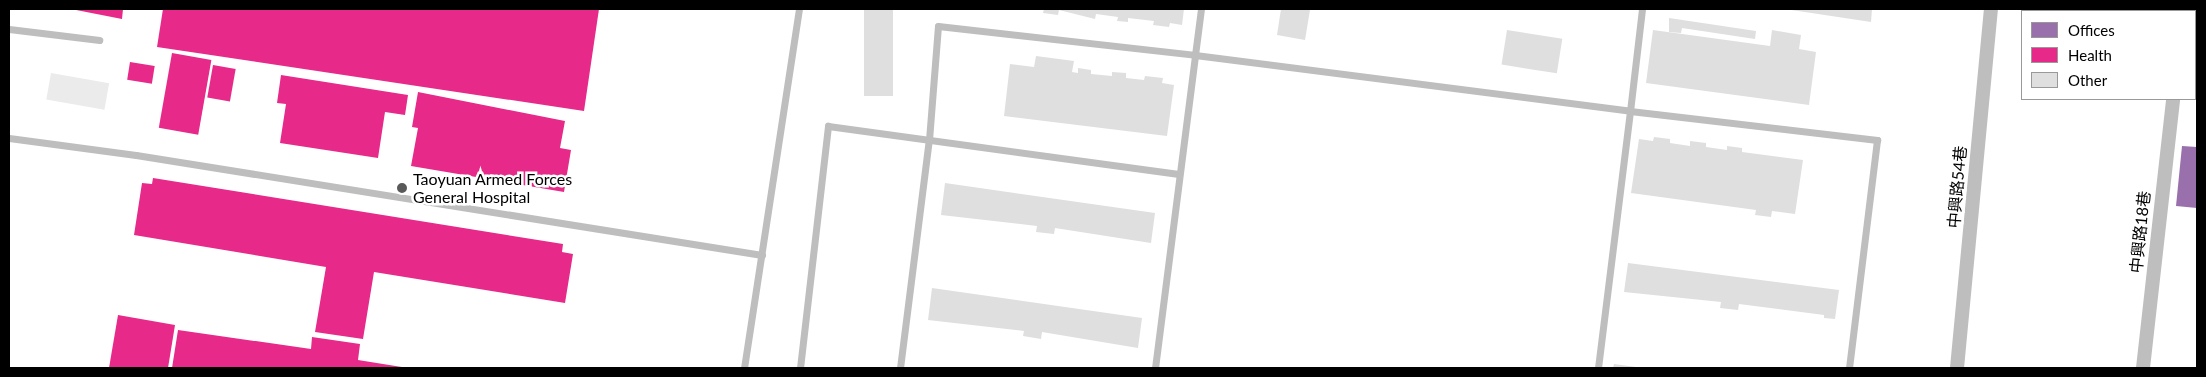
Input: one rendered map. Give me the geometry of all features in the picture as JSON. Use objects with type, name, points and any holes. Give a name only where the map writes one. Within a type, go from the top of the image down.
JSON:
[{"type":"street","name":"中興路54巷","points":[[1957,368],[1991,9]]},
{"type":"street","name":"中興路18巷","points":[[2143,368],[2172,100]]},
{"type":"lane","points":[[744,368],[800,9]]},
{"type":"lane","points":[[1154,368],[1201,9]]},
{"type":"lane","points":[[1598,368],[1642,9]]},
{"type":"lane","points":[[900,368],[929,140],[938,26],[1195,54],[1630,111],[1876,140],[1849,368]]},
{"type":"lane","points":[[9,29],[99,40]]},
{"type":"lane","points":[[800,368],[828,126],[1179,174]]},
{"type":"lane","points":[[9,138],[146,156],[762,255]]},
{"type":"shaded area","points":[[51,73],[109,83],[104,110],[46,100]]},
{"type":"building: Offices","points":[[2182,146],[2197,147],[2197,208],[2176,206]]},
{"type":"building: Health","points":[[71,9],[123,9],[122,19]]},
{"type":"building: Health","points":[[163,9],[599,9],[584,111],[157,47]]},
{"type":"building: Health","points":[[172,53],[211,60],[198,135],[159,128]]},
{"type":"building: Health","points":[[130,62],[155,66],[152,84],[127,80]]},
{"type":"building: Health","points":[[213,65],[236,69],[230,101],[207,97]]},
{"type":"building: Health","points":[[281,75],[408,95],[405,115],[385,112],[378,158],[280,143],[286,104],[277,103]]},
{"type":"building: Health","points":[[418,92],[565,121],[560,148],[571,150],[564,192],[411,166],[418,128],[412,127]]},
{"type":"building: Health","points":[[153,178],[563,244],[562,252],[573,254],[565,303],[374,272],[363,339],[315,332],[326,267],[134,235],[142,183],[152,184]]},
{"type":"building: Health","points":[[118,315],[175,325],[168,368],[109,368]]},
{"type":"building: Health","points":[[178,330],[311,349],[312,337],[360,344],[358,360],[408,368],[172,368]]},
{"type":"building: Other","points":[[864,9],[893,9],[893,96],[864,96]]},
{"type":"building: Other","points":[[1044,9],[1184,9],[1182,25],[1170,23],[1169,27],[1153,25],[1154,21],[1128,18],[1128,22],[1117,21],[1118,17],[1096,14],[1095,19],[1059,10],[1058,15],[1043,13]]},
{"type":"building: Other","points":[[1281,9],[1310,10],[1305,40],[1277,35]]},
{"type":"building: Other","points":[[1785,9],[1872,9],[1871,22]]},
{"type":"building: Other","points":[[1669,18],[1756,31],[1755,39],[1682,28],[1681,33],[1669,32]]},
{"type":"building: Other","points":[[1507,30],[1562,39],[1557,73],[1502,65]]},
{"type":"building: Other","points":[[1653,30],[1770,46],[1772,30],[1801,35],[1799,49],[1816,52],[1809,105],[1646,83]]},
{"type":"building: Other","points":[[1036,56],[1074,61],[1072,72],[1078,73],[1078,68],[1091,70],[1091,74],[1112,76],[1112,72],[1126,73],[1126,78],[1144,80],[1145,76],[1163,78],[1162,83],[1174,85],[1167,136],[1004,116],[1010,64],[1034,67]]},
{"type":"building: Other","points":[[1654,137],[1670,139],[1670,143],[1690,146],[1690,141],[1706,143],[1706,147],[1727,150],[1727,146],[1742,148],[1742,152],[1803,160],[1795,214],[1772,211],[1771,217],[1755,215],[1756,210],[1631,193],[1639,139],[1653,141]]},
{"type":"building: Other","points":[[945,183],[1155,213],[1151,243],[1055,228],[1054,234],[1036,232],[1037,226],[941,215]]},
{"type":"building: Other","points":[[1628,263],[1839,290],[1835,319],[1824,318],[1824,315],[1739,304],[1738,310],[1720,308],[1721,302],[1624,292]]},
{"type":"building: Other","points":[[932,288],[1142,318],[1138,348],[1042,332],[1041,339],[1023,336],[1024,331],[928,320]]},
{"type":"building: Other","points":[[1614,364],[1636,367],[1636,368],[1613,368]]},
{"type":"place","name":"Taoyuan Armed Forces General Hospital","points":[[402,188]]}]
